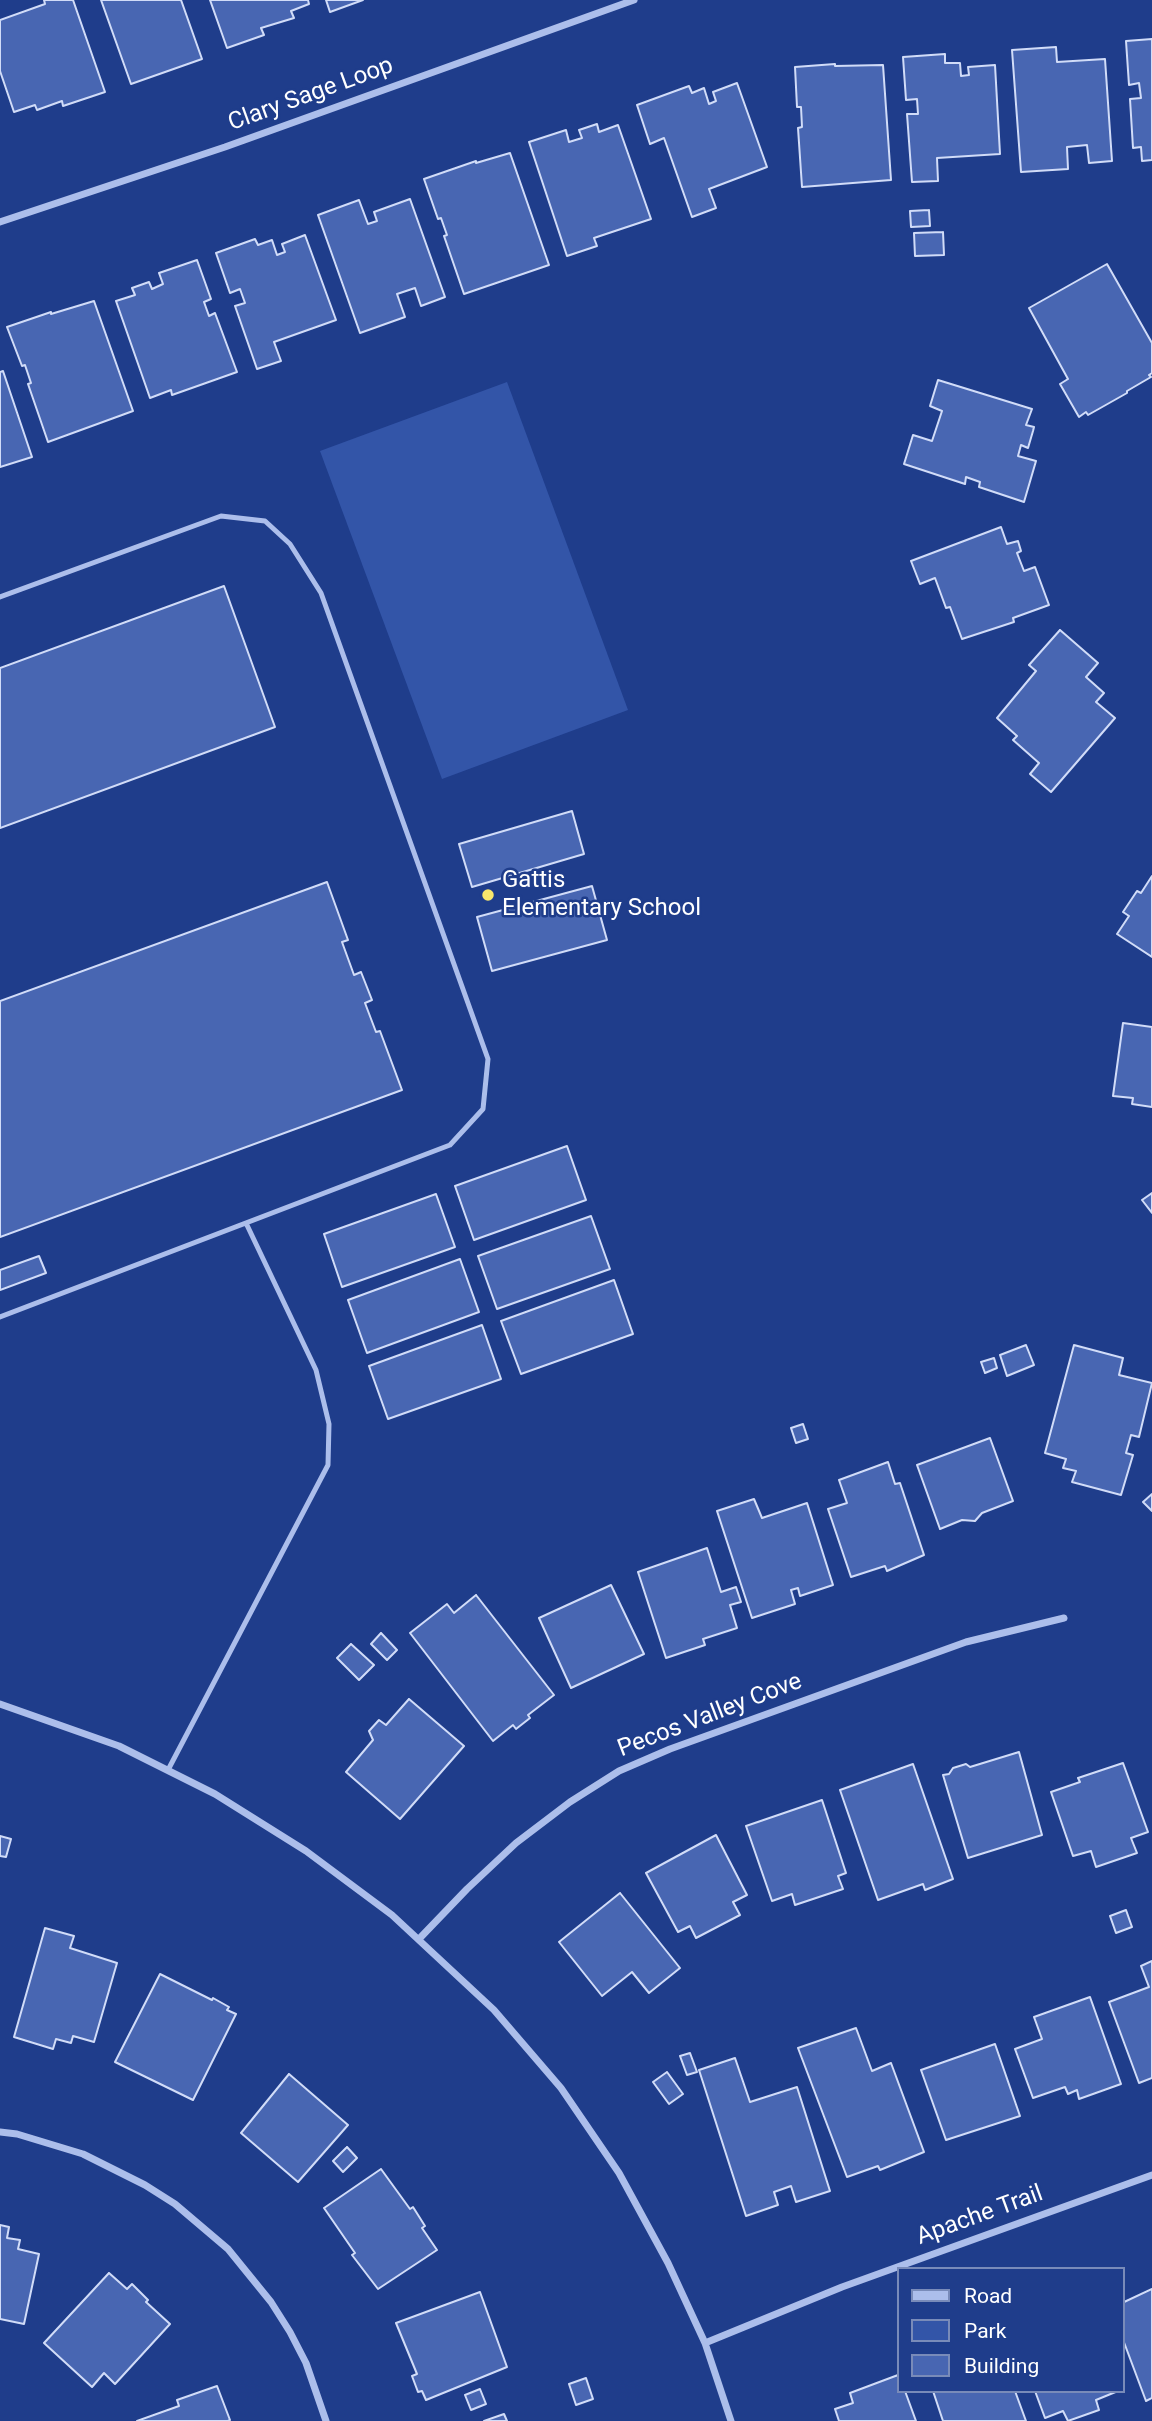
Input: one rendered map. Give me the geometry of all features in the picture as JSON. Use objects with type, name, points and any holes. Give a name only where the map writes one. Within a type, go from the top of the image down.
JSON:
[{"type":"street","name":"Clary Sage Loop","points":[[0,222],[225,147],[634,0]]},
{"type":"street","name":"Pecos Valley Cove","points":[[419,1939],[516,1843],[570,1802],[620,1771],[670,1749],[966,1642],[1064,1618]]},
{"type":"street","points":[[0,1704],[119,1746],[215,1794],[306,1851],[392,1915],[494,2010],[561,2088],[619,2174],[668,2263],[705,2343],[731,2421]]},
{"type":"street","points":[[0,2132],[17,2134],[83,2154],[145,2185],[175,2204],[228,2249],[271,2302],[290,2332],[306,2363],[326,2421]]},
{"type":"street","name":"Apache Trail","points":[[897,2267],[1152,2175]]},
{"type":"street","name":"Apache Trail","points":[[705,2343],[897,2267]]},
{"type":"lane","points":[[0,597],[221,516],[265,521],[290,544],[321,593],[488,1059],[483,1109],[450,1145],[0,1317]]},
{"type":"lane","points":[[168,1770],[328,1465],[329,1424],[316,1370],[246,1223]]},
{"type":"green space","points":[[507,382],[628,710],[442,779],[320,451]]},
{"type":"building","points":[[44,0],[73,0],[105,92],[63,106],[62,101],[37,110],[35,105],[14,112],[0,71],[0,20],[45,4]]},
{"type":"building","points":[[101,0],[181,0],[202,59],[131,84]]},
{"type":"building","points":[[210,0],[308,0],[309,4],[291,11],[294,18],[261,28],[264,35],[227,48]]},
{"type":"building","points":[[326,0],[363,0],[330,12]]},
{"type":"building","points":[[1152,39],[1152,160],[1142,161],[1141,147],[1133,148],[1130,99],[1141,98],[1139,83],[1129,85],[1126,41]]},
{"type":"building","points":[[1056,47],[1057,62],[1105,59],[1112,161],[1089,163],[1087,145],[1067,147],[1068,169],[1021,172],[1012,50]]},
{"type":"building","points":[[945,54],[945,63],[960,63],[961,76],[969,75],[968,67],[995,65],[1000,154],[937,158],[938,181],[912,182],[907,114],[918,114],[917,99],[906,100],[903,57]]},
{"type":"building","points":[[883,65],[891,180],[802,187],[798,128],[802,127],[801,107],[797,107],[795,67]]},
{"type":"building","points":[[737,83],[767,167],[709,189],[716,208],[692,217],[664,138],[650,144],[637,105],[689,86],[692,93],[704,88],[709,104],[716,101],[713,92]]},
{"type":"building","points":[[597,124],[599,132],[618,125],[651,219],[594,238],[597,246],[567,256],[529,142],[566,130],[569,142],[582,138],[579,130]]},
{"type":"building","points":[[510,153],[549,265],[464,294],[444,236],[447,235],[441,218],[438,219],[424,179],[476,161]]},
{"type":"building","points":[[410,199],[445,297],[421,306],[415,288],[397,294],[405,317],[360,333],[318,215],[359,200],[368,224],[377,221],[374,212]]},
{"type":"building","points":[[929,210],[930,226],[911,227],[910,211]]},
{"type":"building","points":[[943,232],[944,255],[915,256],[914,233]]},
{"type":"building","points":[[305,235],[336,320],[274,342],[281,361],[257,369],[235,306],[245,303],[240,289],[230,293],[216,253],[255,239],[258,245],[272,240],[277,255],[285,252],[282,244]]},
{"type":"building","points":[[197,260],[211,299],[204,302],[209,316],[215,313],[237,372],[172,395],[171,390],[150,398],[116,301],[135,295],[132,288],[149,282],[152,289],[163,284],[159,273]]},
{"type":"building","points":[[1107,264],[1152,343],[1152,373],[1149,375],[1151,377],[1127,393],[1088,415],[1086,412],[1079,417],[1060,384],[1068,379],[1029,308]]},
{"type":"building","points":[[94,301],[133,411],[48,442],[28,384],[31,383],[25,365],[22,366],[7,327]]},
{"type":"building","points":[[3,371],[32,457],[0,467],[0,372]]},
{"type":"building","points":[[938,380],[1032,409],[1026,425],[1034,427],[1028,448],[1021,445],[1018,456],[1036,461],[1024,502],[979,487],[980,482],[966,477],[965,484],[904,464],[913,435],[932,441],[942,411],[930,406]]},
{"type":"building","points":[[1001,527],[1007,544],[1018,541],[1021,551],[1017,553],[1024,571],[1035,567],[1049,605],[1013,618],[1014,622],[962,639],[935,578],[920,584],[911,561]]},
{"type":"building","points":[[224,586],[275,727],[0,828],[0,668]]},
{"type":"building","points":[[1060,630],[1098,663],[1086,677],[1104,693],[1096,702],[1115,718],[1051,792],[1030,774],[1039,763],[1013,740],[1017,736],[997,718],[1036,671],[1029,665]]},
{"type":"building","points":[[572,811],[584,854],[472,887],[459,844]]},
{"type":"building","points":[[1152,876],[1152,957],[1117,934],[1129,916],[1123,912],[1137,891],[1141,893]]},
{"type":"building","points":[[327,882],[348,940],[342,942],[354,975],[361,972],[372,1000],[365,1003],[376,1032],[380,1031],[402,1090],[0,1237],[0,1001]]},
{"type":"building","points":[[592,886],[607,940],[492,971],[477,917]]},
{"type":"building","points":[[1123,1023],[1152,1027],[1152,1107],[1132,1104],[1133,1098],[1113,1096]]},
{"type":"building","points":[[567,1146],[586,1200],[474,1240],[455,1186]]},
{"type":"building","points":[[1152,1193],[1152,1213],[1142,1200]]},
{"type":"building","points":[[436,1194],[455,1247],[342,1287],[324,1234]]},
{"type":"building","points":[[591,1216],[610,1269],[497,1309],[478,1256]]},
{"type":"building","points":[[39,1256],[46,1273],[0,1290],[0,1270]]},
{"type":"building","points":[[460,1259],[479,1312],[367,1353],[348,1300]]},
{"type":"building","points":[[614,1280],[633,1334],[521,1374],[501,1321]]},
{"type":"building","points":[[482,1325],[501,1379],[388,1419],[369,1366]]},
{"type":"building","points":[[1026,1345],[1034,1365],[1007,1376],[1000,1355]]},
{"type":"building","points":[[1074,1345],[1123,1358],[1119,1375],[1152,1383],[1139,1437],[1131,1435],[1126,1453],[1133,1455],[1121,1495],[1072,1482],[1076,1471],[1063,1468],[1066,1459],[1045,1453]]},
{"type":"building","points":[[994,1358],[997,1368],[985,1373],[981,1362]]},
{"type":"building","points":[[803,1424],[808,1439],[796,1443],[791,1428]]},
{"type":"building","points":[[990,1438],[1013,1501],[982,1513],[975,1521],[962,1520],[940,1529],[917,1465]]},
{"type":"building","points":[[888,1462],[895,1484],[900,1483],[924,1555],[887,1571],[885,1566],[851,1577],[828,1509],[847,1503],[839,1480]]},
{"type":"building","points":[[1152,1494],[1152,1511],[1143,1502]]},
{"type":"building","points":[[754,1499],[762,1518],[807,1503],[833,1585],[800,1596],[798,1588],[791,1590],[795,1604],[752,1618],[717,1511]]},
{"type":"building","points":[[707,1548],[721,1592],[736,1587],[741,1602],[730,1605],[737,1628],[703,1639],[705,1645],[666,1658],[638,1572]]},
{"type":"building","points":[[611,1585],[644,1654],[571,1688],[539,1618]]},
{"type":"building","points":[[476,1595],[554,1695],[528,1715],[530,1718],[516,1729],[513,1725],[493,1741],[410,1633],[447,1604],[454,1613]]},
{"type":"building","points":[[381,1633],[397,1650],[387,1660],[371,1644]]},
{"type":"building","points":[[351,1644],[374,1665],[359,1680],[337,1658]]},
{"type":"building","points":[[409,1699],[464,1746],[400,1819],[346,1772],[373,1740],[369,1731],[379,1720],[386,1725]]},
{"type":"building","points":[[1019,1752],[1042,1835],[968,1858],[943,1775],[966,1764],[970,1767]]},
{"type":"building","points":[[1123,1763],[1148,1832],[1131,1838],[1137,1853],[1096,1867],[1091,1851],[1073,1856],[1051,1792],[1080,1782],[1078,1778]]},
{"type":"building","points":[[913,1764],[953,1879],[925,1890],[923,1884],[878,1900],[840,1790]]},
{"type":"building","points":[[822,1800],[846,1873],[838,1876],[843,1889],[795,1905],[792,1894],[772,1901],[746,1826]]},
{"type":"building","points":[[716,1835],[747,1895],[733,1902],[740,1915],[696,1938],[690,1926],[678,1932],[646,1873]]},
{"type":"building","points":[[0,1836],[11,1839],[6,1857],[0,1856]]},
{"type":"building","points":[[620,1893],[680,1968],[649,1993],[632,1972],[602,1996],[559,1942]]},
{"type":"building","points":[[1126,1910],[1132,1927],[1116,1933],[1110,1916]]},
{"type":"building","points":[[45,1928],[74,1936],[70,1948],[117,1963],[94,2042],[73,2036],[71,2043],[56,2039],[53,2049],[14,2037]]},
{"type":"building","points":[[1152,1961],[1152,2078],[1139,2083],[1109,2002],[1149,1987],[1141,1966]]},
{"type":"building","points":[[160,1974],[212,2000],[213,1998],[236,2014],[193,2100],[115,2062]]},
{"type":"building","points":[[1090,1997],[1121,2084],[1079,2099],[1077,2090],[1068,2094],[1065,2087],[1033,2098],[1015,2049],[1042,2039],[1034,2017]]},
{"type":"building","points":[[856,2028],[872,2071],[891,2063],[924,2152],[880,2170],[878,2166],[847,2177],[798,2048]]},
{"type":"building","points":[[995,2044],[1020,2116],[946,2140],[921,2070]]},
{"type":"building","points":[[690,2053],[697,2072],[687,2075],[680,2056]]},
{"type":"building","points":[[735,2058],[750,2102],[797,2087],[830,2191],[796,2202],[791,2186],[774,2192],[778,2205],[746,2216],[699,2070]]},
{"type":"building","points":[[667,2072],[683,2094],[669,2104],[653,2082]]},
{"type":"building","points":[[289,2074],[348,2125],[298,2182],[241,2133]]},
{"type":"building","points":[[347,2147],[357,2158],[343,2172],[333,2161]]},
{"type":"building","points":[[381,2169],[410,2209],[413,2207],[425,2226],[422,2228],[437,2250],[378,2289],[352,2255],[355,2253],[324,2208]]},
{"type":"building","points":[[0,2225],[9,2227],[7,2238],[20,2240],[18,2249],[39,2254],[24,2324],[0,2319]]},
{"type":"building","points":[[109,2273],[127,2289],[132,2284],[148,2300],[146,2302],[170,2324],[115,2384],[104,2373],[92,2387],[44,2343]]},
{"type":"building","points":[[1152,2289],[1152,2398],[1146,2401],[1124,2342],[1124,2302]]},
{"type":"building","points":[[480,2292],[507,2367],[426,2400],[422,2391],[418,2392],[412,2376],[417,2374],[396,2323]]},
{"type":"building","points":[[897,2375],[897,2393],[906,2393],[916,2421],[839,2421],[835,2409],[853,2403],[850,2393]]},
{"type":"building","points":[[586,2378],[593,2399],[576,2405],[569,2384]]},
{"type":"building","points":[[217,2386],[230,2420],[228,2421],[137,2421],[179,2406],[177,2400]]},
{"type":"building","points":[[480,2389],[486,2404],[471,2410],[465,2395]]},
{"type":"building","points":[[934,2393],[1016,2393],[1026,2421],[943,2421]]},
{"type":"building","points":[[1036,2393],[1113,2393],[1096,2400],[1099,2410],[1068,2421],[1063,2411],[1045,2418]]},
{"type":"building","points":[[504,2414],[507,2421],[484,2421]]},
{"type":"place","name":"Gattis Elementary School","points":[[488,895]]}]
